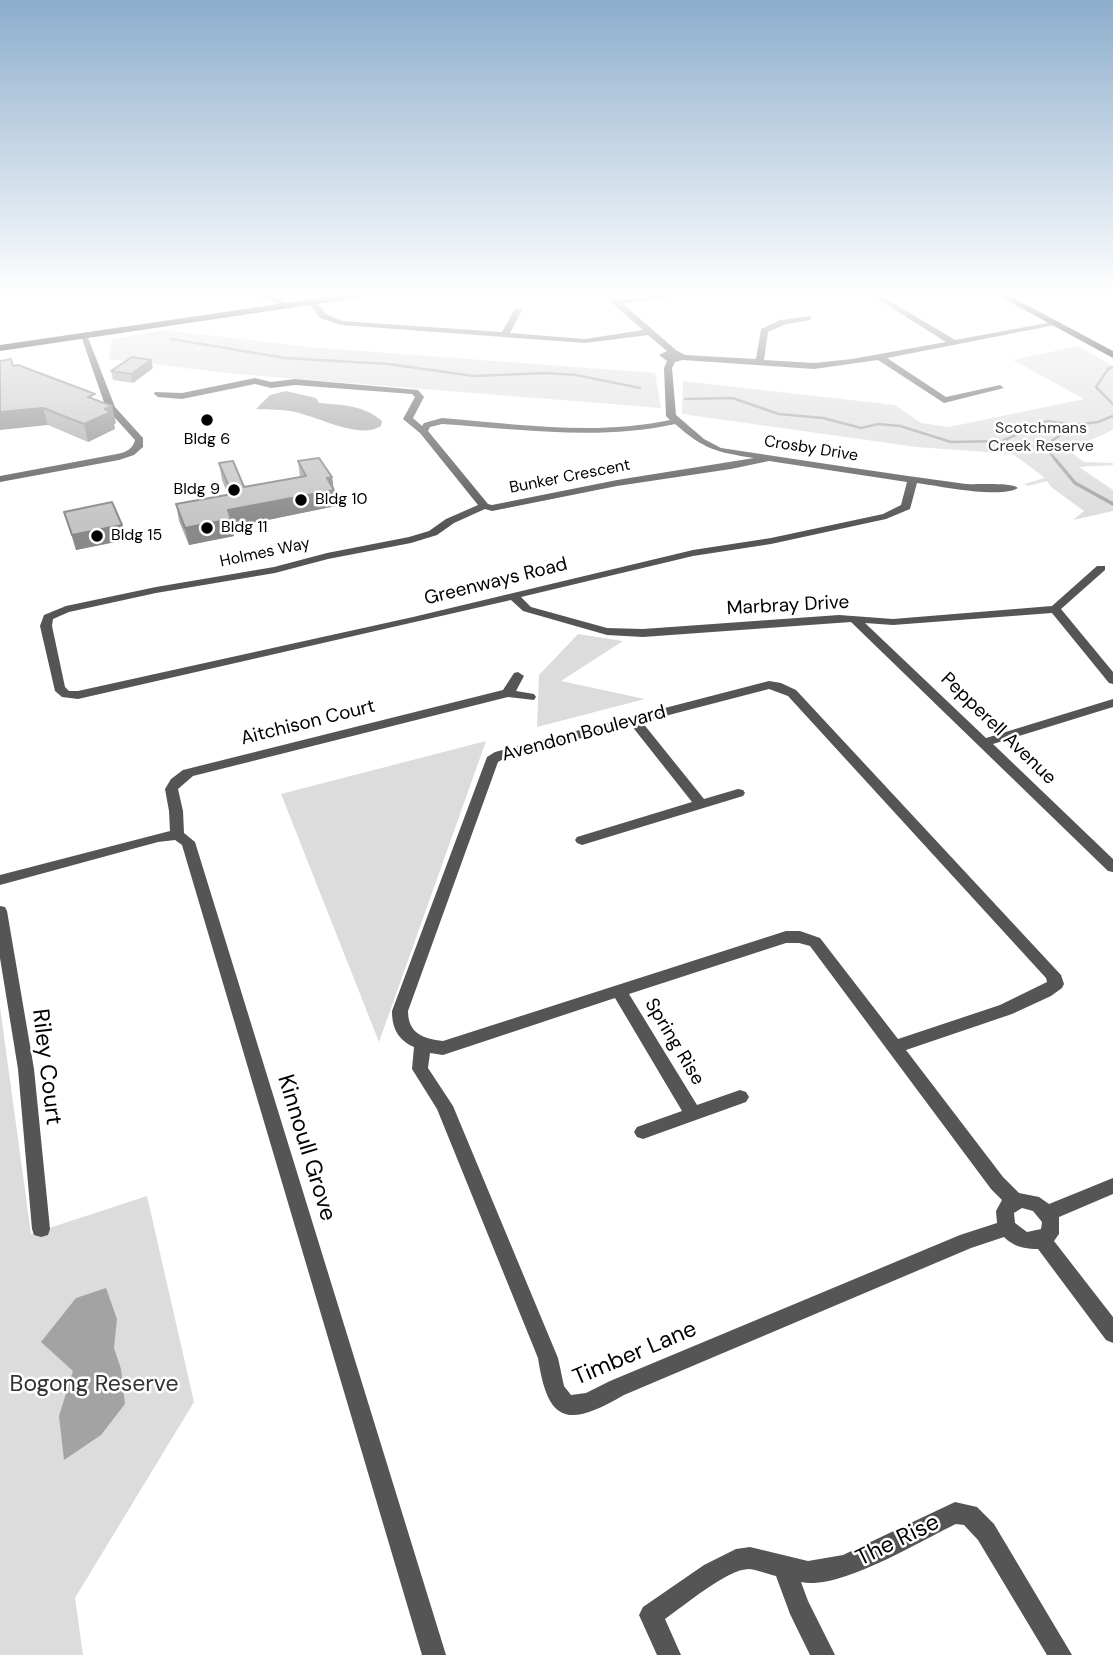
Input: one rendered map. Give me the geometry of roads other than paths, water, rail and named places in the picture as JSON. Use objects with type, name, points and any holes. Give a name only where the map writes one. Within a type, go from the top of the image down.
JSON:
[{"type":"street","points":[[0,479],[107,460],[131,453],[138,447],[140,440],[111,408],[97,372]]},
{"type":"street","points":[[668,372],[671,416],[677,421]]},
{"type":"street","points":[[903,372],[944,400],[1000,388]]},
{"type":"street","points":[[158,394],[182,396],[255,381],[271,385],[295,382],[415,392],[420,397],[408,419],[423,431],[484,506]]},
{"type":"street","name":"Bunker Crescent","points":[[423,431],[428,425],[442,421],[616,431],[656,428],[677,421]]},
{"type":"street","name":"Crosby Drive","points":[[677,421],[701,441],[719,450],[913,480],[985,489],[1013,488]]},
{"type":"street","name":"Bunker Crescent","points":[[484,506],[500,507],[617,483],[765,458]]},
{"type":"street","name":"Greenways Road","points":[[65,694],[78,695],[400,623],[693,553],[771,541],[887,516],[906,507],[913,480]]},
{"type":"street","name":"Holmes Way","points":[[65,694],[59,688],[55,671],[46,626],[48,617],[66,610],[156,590],[275,570],[327,556],[411,540],[433,533],[458,517],[484,506]]},
{"type":"street","points":[[1101,568],[1055,609],[1113,680]]},
{"type":"street","name":"Marbray Drive","points":[[512,595],[527,609],[616,632],[643,633],[839,618],[893,622],[1055,609]]},
{"type":"street","name":"Pepperell Avenue","points":[[855,620],[1113,867]]},
{"type":"street","points":[[508,693],[518,676]]},
{"type":"street","name":"Avendon Boulevard","points":[[422,1046],[404,1032],[399,1023],[400,1011],[492,760],[500,755],[769,685],[792,693],[1053,975],[1056,984],[1050,990],[894,1048]]},
{"type":"street","name":"Aitchison Court","points":[[177,835],[176,811],[170,791],[173,781],[188,773],[508,693],[530,697]]},
{"type":"street","points":[[983,743],[1113,703]]},
{"type":"street","points":[[634,720],[701,804]]},
{"type":"street","points":[[582,840],[738,793]]},
{"type":"street","points":[[0,880],[177,835]]},
{"type":"street","name":"Kinnoull Grove","points":[[177,835],[188,842],[434,1655]]},
{"type":"street","name":"Riley Court","points":[[0,911],[26,1069],[41,1229]]},
{"type":"street","points":[[422,1046],[443,1048],[786,937],[800,937],[815,942],[997,1184],[1015,1201]]},
{"type":"street","name":"Spring Rise","points":[[619,991],[693,1114]]},
{"type":"street","name":"Timber Lane","points":[[422,1046],[420,1069],[444,1106],[548,1358],[551,1385],[556,1397],[566,1404],[578,1407],[592,1404],[629,1383],[967,1241],[1007,1228]]},
{"type":"street","name":"Spring Rise","points":[[643,1132],[740,1097]]},
{"type":"street","points":[[1047,1213],[1113,1186]]},
{"type":"street","points":[[1015,1201],[1031,1202],[1047,1213],[1052,1227],[1050,1234],[1042,1240],[1026,1241],[1007,1228],[1003,1214],[1006,1207],[1015,1201]]},
{"type":"street","points":[[1042,1240],[1113,1333]]},
{"type":"street","name":"The Rise","points":[[669,1655],[651,1615],[712,1573],[736,1560],[750,1558],[808,1572],[845,1566],[954,1513],[969,1515],[986,1532],[1060,1655]]},
{"type":"street","points":[[785,1568],[798,1606],[823,1655]]},
{"type":"waterway","points":[[447,372],[474,376],[546,373],[576,375],[640,388]]},
{"type":"waterway","points":[[1106,372],[1096,387],[1113,404]]},
{"type":"waterway","points":[[685,399],[732,398],[779,414],[823,418],[861,428],[878,424],[900,426],[951,442],[1002,441],[1047,421],[1068,424]]},
{"type":"waterway","points":[[1056,460],[1044,446],[1065,432],[1064,426],[1098,422],[1113,416]]},
{"type":"waterway","points":[[1055,459],[1075,483],[1113,504]]},
{"type":"place","name":"Bldg 6","points":[[207,420]]},
{"type":"place","name":"Bldg 9","points":[[234,490]]},
{"type":"place","name":"Bldg 10","points":[[301,500]]},
{"type":"place","name":"Bldg 11","points":[[207,528]]},
{"type":"place","name":"Bldg 15","points":[[97,536]]},
{"type":"park label","name":"Scotchmans Creek Reserve","points":[[1041,438]]},
{"type":"park label","name":"Bogong Reserve","points":[[94,1385]]}]
